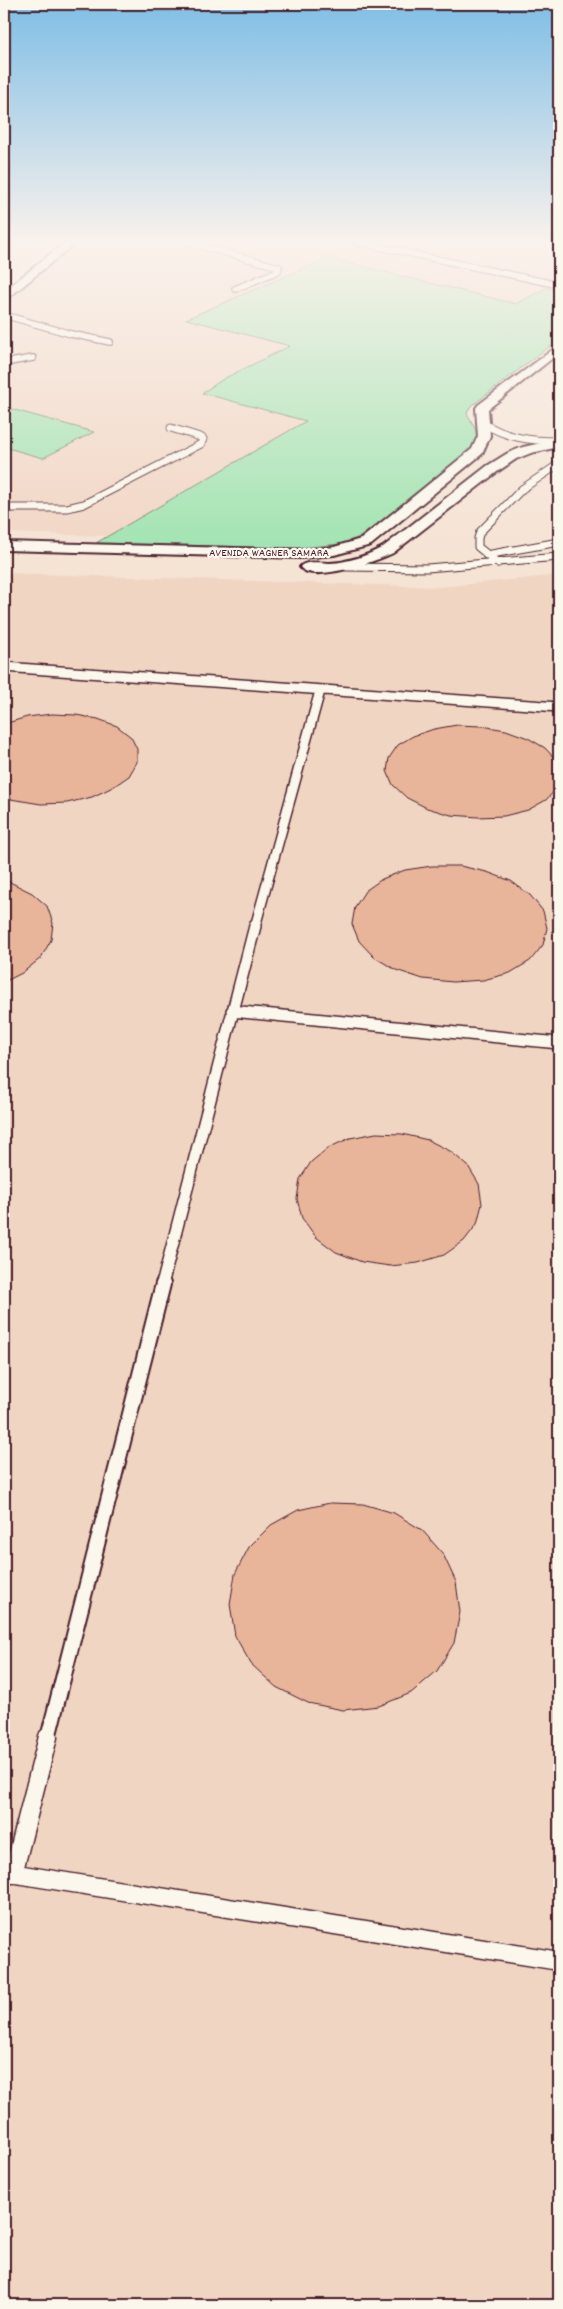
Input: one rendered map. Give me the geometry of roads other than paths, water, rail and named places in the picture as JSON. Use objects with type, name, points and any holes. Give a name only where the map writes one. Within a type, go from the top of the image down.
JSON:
[{"type":"street","name":"AVENIDA WAGNER SAMARA","points":[[4,546],[326,554],[366,542],[474,455],[482,443],[482,408],[559,348]]},
{"type":"street","name":"AVENIDA WAGNER SAMARA","points":[[113,563],[346,567],[370,560],[388,550],[512,456],[559,442]]},
{"type":"lane","points":[[4,363],[33,358]]},
{"type":"lane","points":[[483,423],[494,431],[514,438],[559,442]]},
{"type":"lane","points":[[4,508],[67,508],[84,504],[201,444],[203,439],[200,437],[171,428]]},
{"type":"lane","points":[[498,564],[476,546],[480,532],[522,489],[557,464]]},
{"type":"lane","points":[[486,555],[559,542]]},
{"type":"lane","points":[[346,567],[392,570],[498,564],[559,557]]},
{"type":"lane","points":[[4,667],[559,707]]},
{"type":"lane","points":[[320,691],[232,1011],[9,1873],[559,1961]]},
{"type":"lane","points":[[232,1011],[559,1043]]}]
